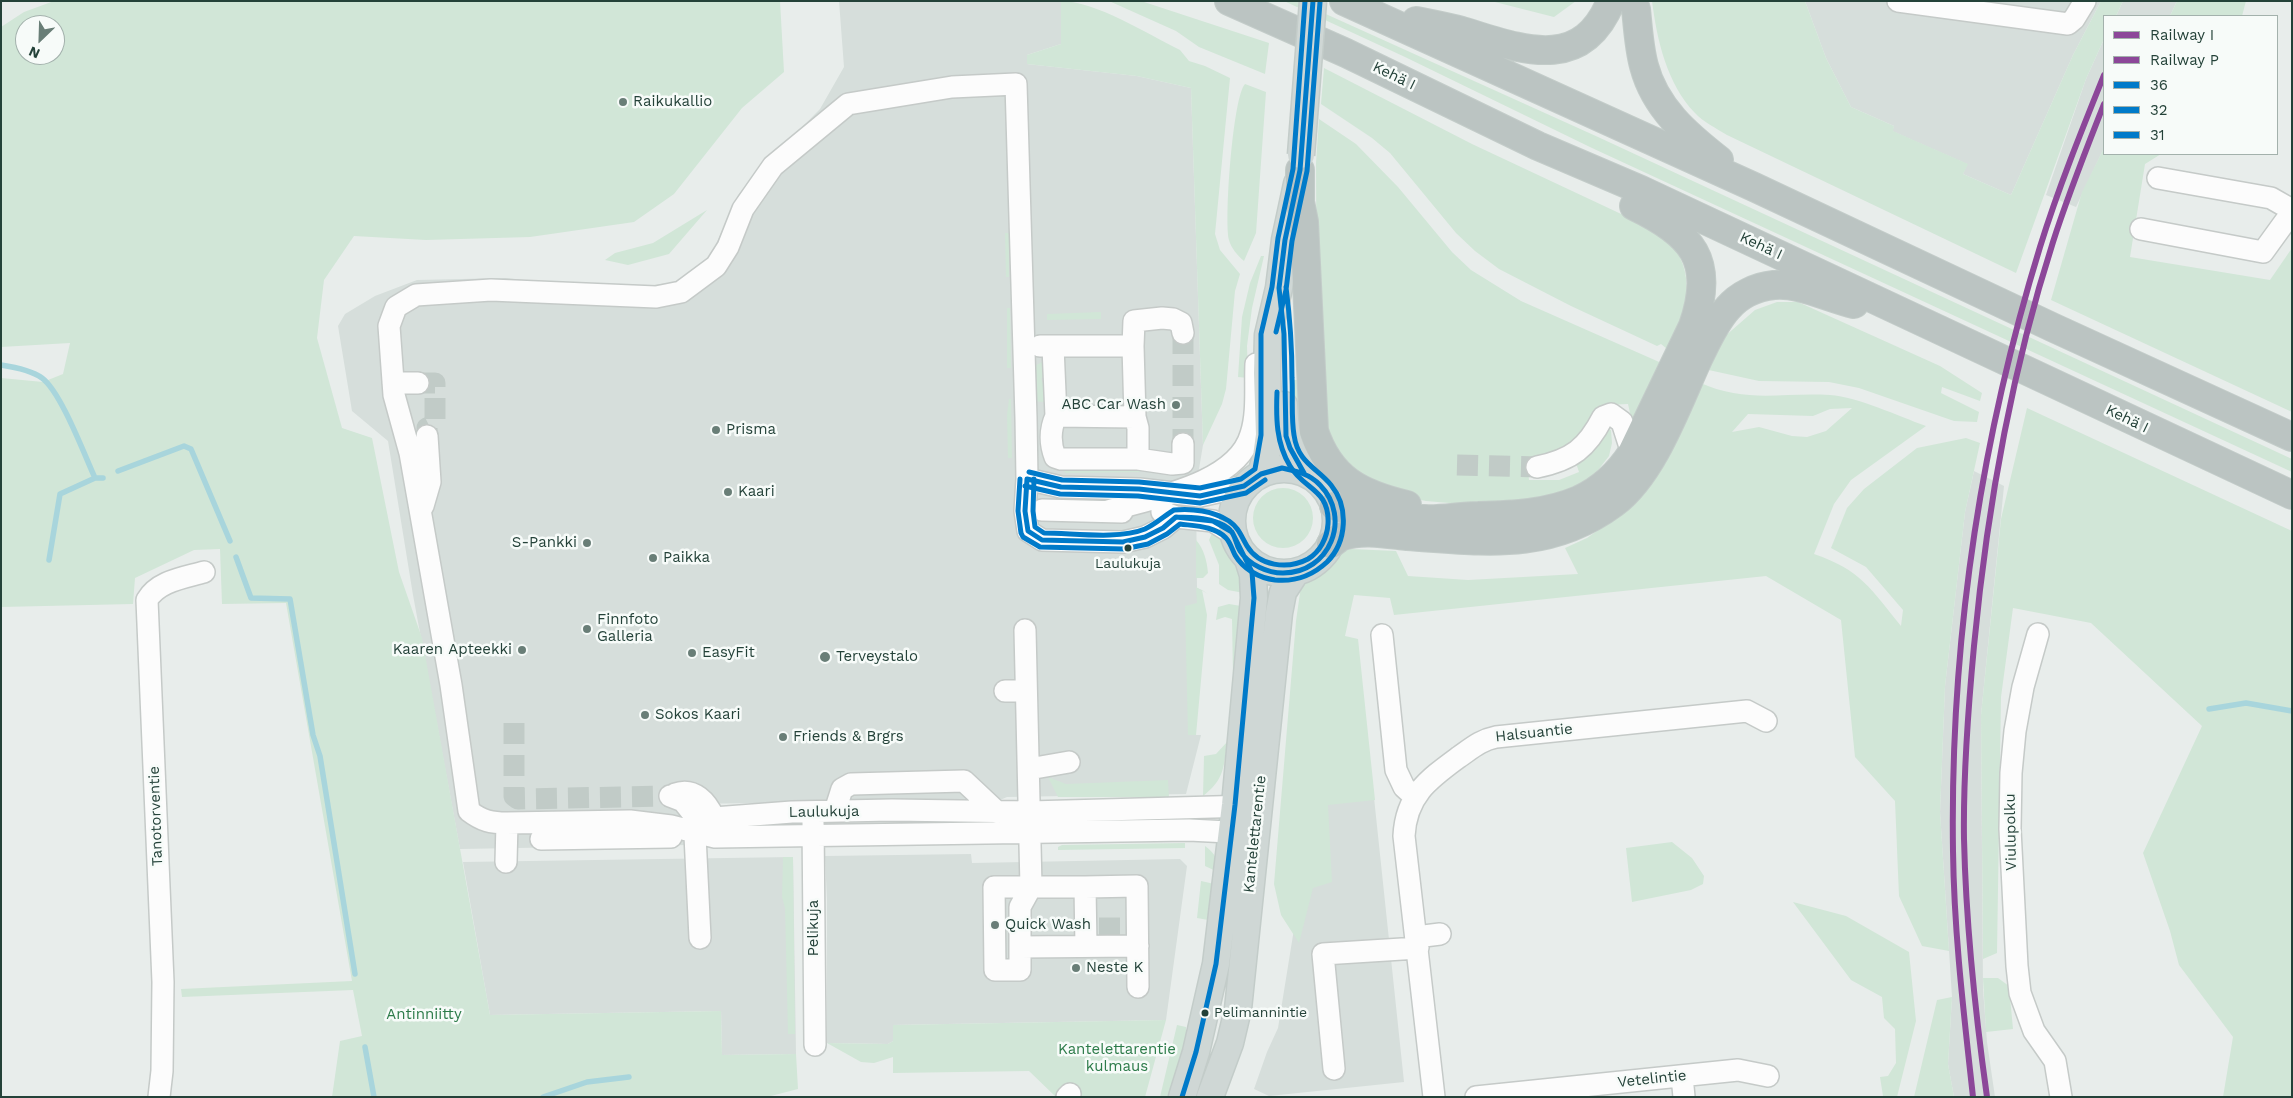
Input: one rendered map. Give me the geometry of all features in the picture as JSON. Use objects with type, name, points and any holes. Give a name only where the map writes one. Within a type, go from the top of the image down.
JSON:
[{"type":"highway","name":"Kehä I","points":[[1229,1],[1346,53],[1538,146],[1641,190],[1921,320],[2170,440],[2292,495]]},
{"type":"highway","points":[[1354,5],[1461,31],[1516,48],[1549,51],[1571,46],[1592,33],[1605,16],[1623,3],[1644,66],[1660,101],[1685,133],[1754,187]]},
{"type":"highway","points":[[1354,5],[1754,187],[2045,324],[2292,437]]},
{"type":"highway","points":[[1334,506],[1368,514],[1424,519],[1515,516],[1556,508],[1580,500],[1602,486],[1622,467],[1632,453],[1685,342],[1699,308],[1700,270],[1697,257],[1686,238],[1673,227],[1634,206],[1538,146]]},
{"type":"highway","points":[[1300,162],[1312,419],[1321,450],[1343,478],[1357,488],[1374,496],[1412,507],[1478,516]]},
{"type":"highway","points":[[1331,544],[1343,536],[1368,533],[1472,540],[1528,539],[1560,532],[1588,520],[1616,502],[1637,481],[1655,451],[1716,325],[1728,308],[1741,296],[1753,290],[1776,284],[1804,289],[1838,300],[1921,320]]},
{"type":"main road","points":[[1252,480],[1282,468],[1304,473],[1323,486],[1334,506],[1336,526],[1331,544],[1316,562],[1296,572],[1270,572],[1248,560],[1232,533],[1233,508],[1266,457],[1270,436],[1267,373],[1268,335],[1279,288],[1285,240],[1300,162],[1313,1]]},
{"type":"main road","points":[[1279,288],[1284,334],[1286,436],[1290,448],[1304,473]]},
{"type":"main road","name":"Kantelettarentie","points":[[1210,1097],[1230,1043],[1238,1009],[1254,598],[1253,575],[1248,560]]},
{"type":"main road","name":"Kantelettarentie","points":[[1246,806],[1280,602],[1287,584],[1296,572]]},
{"type":"main road","name":"Kantelettarentie","points":[[1182,1097],[1196,1052],[1244,833]]},
{"type":"street","points":[[1898,1],[2068,24],[2074,19],[2085,1]]},
{"type":"street","points":[[421,513],[410,453],[394,395],[389,326],[396,307],[416,295],[490,290],[656,297],[681,292],[716,266],[728,247],[743,209],[773,166],[848,104],[952,87],[1016,84],[1025,345],[1027,479],[1025,510],[1028,531],[1042,540],[1122,542],[1145,537],[1163,528],[1176,517]]},
{"type":"street","points":[[2141,229],[2263,252],[2292,211],[2271,198],[2158,178]]},
{"type":"street","points":[[1138,459],[1138,428],[1134,417],[1134,321],[1173,319],[1181,324],[1183,333]]},
{"type":"street","points":[[1108,511],[1201,483],[1218,475],[1234,462],[1243,452],[1252,433],[1256,362],[1268,335]]},
{"type":"street","points":[[1025,345],[1053,347],[1134,346]]},
{"type":"street","points":[[1053,347],[1056,416],[1052,425],[1051,439],[1055,457],[1061,459],[1138,459],[1172,464],[1182,463],[1183,444]]},
{"type":"street","points":[[393,383],[418,383]]},
{"type":"street","points":[[1538,467],[1557,463],[1580,449],[1592,437],[1603,417],[1611,414],[1622,422],[1632,453]]},
{"type":"street","points":[[1056,416],[1134,417]]},
{"type":"street","points":[[421,513],[430,482],[427,436]]},
{"type":"street","points":[[1027,479],[1061,487],[1139,489],[1200,496],[1252,480]]},
{"type":"street","points":[[1042,510],[1161,512],[1176,517],[1214,521],[1232,533]]},
{"type":"street","name":"Laulukuja","points":[[421,513],[451,686],[469,811],[479,819],[489,823],[630,821],[671,826],[715,837],[813,836],[1030,823],[1155,810],[1246,806]]},
{"type":"street","name":"Tanotorventie","points":[[159,1097],[162,1071],[163,982],[147,600],[152,592],[160,586],[204,572]]},
{"type":"street","points":[[1025,630],[1016,691],[1029,769],[1031,887],[1020,906],[1020,970],[995,970],[994,887],[1031,887],[1085,886],[1137,886],[1133,934],[1138,987]]},
{"type":"street","name":"Viulupolku","points":[[2038,634],[2023,687],[2015,731],[2010,802],[2017,966],[2020,993],[2034,1031],[2055,1061],[2061,1097]]},
{"type":"street","points":[[1382,635],[1396,770],[1404,787],[1415,797]]},
{"type":"street","name":"Halsuantie","points":[[1434,1097],[1404,836],[1404,823],[1415,797],[1429,779],[1484,740],[1496,736],[1747,711],[1766,721]]},
{"type":"street","points":[[1029,769],[1069,762]]},
{"type":"street","points":[[835,811],[842,790],[851,784],[964,781],[997,812]]},
{"type":"street","points":[[541,839],[675,837],[696,833],[714,818],[708,806],[696,795],[682,791],[670,796],[683,801],[694,815],[696,833],[696,885],[699,892],[700,938]]},
{"type":"street","points":[[864,797],[981,796]]},
{"type":"street","name":"Laulukuja","points":[[714,818],[813,811],[997,812],[1030,823],[1244,833]]},
{"type":"street","name":"Pelikuja","points":[[813,811],[815,1045]]},
{"type":"street","points":[[506,862],[507,823]]},
{"type":"street","points":[[1085,886],[1090,934]]},
{"type":"street","points":[[1020,946],[1090,934],[1133,934]]},
{"type":"street","points":[[1334,1069],[1323,954],[1417,942],[1440,934]]},
{"type":"street","name":"Vetelintie","points":[[1476,1097],[1683,1086],[1738,1070],[1768,1076]]},
{"type":"shaded area","points":[[839,1],[1061,1],[1061,44],[1027,55],[1027,64],[1137,76],[1191,88],[1203,445],[1196,487],[1197,588],[1202,590],[1189,735],[1201,735],[1186,794],[1007,797],[1000,800],[687,804],[687,845],[460,849],[413,595],[388,441],[352,411],[338,326],[345,314],[375,296],[417,280],[506,278],[580,286],[641,287],[674,282],[692,273],[709,260],[738,195],[749,181],[820,109],[844,67]]},
{"type":"shaded area","points":[[1805,1],[2101,1],[2073,55],[2011,195],[1963,174],[1967,164],[1892,131],[1894,126],[1851,107],[1826,58]]},
{"type":"shaded area","points":[[2123,1],[2177,1],[2170,15],[2116,15]]},
{"type":"shaded area","points":[[2103,41],[2103,150],[2076,207],[2046,195],[2086,79]]},
{"type":"shaded area","points":[[1974,471],[2004,486],[1981,715],[1983,989],[1987,1042],[1995,1097],[1954,1097],[1948,1064],[1952,997],[1940,812],[1945,686],[1965,512]]},
{"type":"shaded area","points":[[1373,788],[1404,1082],[1269,1096],[1254,1089],[1278,1028],[1316,793]]},
{"type":"shaded area","points":[[971,854],[972,863],[1180,859],[1187,866],[1166,1020],[893,1025],[893,1041],[888,1044],[827,1043],[827,900],[825,856]]},
{"type":"shaded area","points":[[793,857],[796,1054],[722,1055],[721,1011],[490,1015],[463,862]]},
{"type":"green space","name":"Antinniitty","points":[[54,1],[780,1],[784,72],[742,108],[674,194],[634,222],[530,237],[426,240],[354,236],[324,280],[317,338],[342,428],[372,438],[399,572],[422,638],[490,1015],[721,1011],[722,1055],[796,1054],[798,1089],[767,1097],[332,1097],[340,1041],[362,1036],[353,990],[182,997],[181,989],[352,981],[286,603],[222,604],[220,549],[194,550],[135,578],[133,604],[1,607],[1,378],[43,382],[63,374],[70,343],[1,347],[1,27],[15,18],[15,65],[65,65],[65,15],[19,15]]},
{"type":"green space","points":[[1061,1],[1075,2],[1105,12],[1180,50],[1189,61],[1205,66],[1230,78],[1215,234],[1220,250],[1240,274],[1235,291],[1226,389],[1222,404],[1203,445],[1191,88],[1137,76],[1027,64],[1027,55],[1061,44]]},
{"type":"green space","points":[[1109,1],[1141,1],[1269,43],[1265,74],[1199,47],[1176,31]]},
{"type":"green space","points":[[1284,1],[1297,1],[1598,137],[2292,459],[2292,472],[1592,148],[1405,57]]},
{"type":"green space","points":[[1491,1],[1576,1],[1554,17]]},
{"type":"green space","points":[[1652,1],[1805,1],[1826,58],[1851,107],[1894,126],[1893,131],[1968,164],[1963,174],[2011,195],[2073,55],[2101,1],[2123,1],[2116,15],[2103,15],[2103,41],[2086,79],[2016,273],[1727,135],[1710,125],[1695,113],[1677,89],[1665,61]]},
{"type":"green space","points":[[2177,1],[2246,1],[2242,15],[2170,15]]},
{"type":"green space","points":[[1324,68],[1472,144],[1651,228],[1665,238],[1680,258],[1687,284],[1684,312],[1672,353],[1661,344],[1657,346],[1571,306],[1499,269],[1475,251],[1456,233],[1390,153],[1372,138],[1321,104]]},
{"type":"green space","points":[[1245,84],[1266,92],[1256,233],[1244,261],[1235,252],[1229,240],[1228,208],[1233,133],[1241,93]]},
{"type":"green space","points":[[1319,119],[1356,144],[1398,187],[1452,252],[1471,270],[1521,301],[1666,365],[1634,431],[1628,404],[1605,405],[1572,444],[1556,455],[1527,460],[1529,480],[1559,480],[1579,472],[1574,457],[1608,429],[1611,430],[1612,443],[1609,456],[1595,474],[1576,487],[1533,503],[1461,504],[1426,501],[1392,494],[1354,476],[1326,434],[1317,381],[1316,163]]},
{"type":"green space","points":[[2103,150],[2103,155],[2159,155],[2145,164],[2130,257],[2270,280],[2292,248],[2292,412],[2051,300],[2082,192]]},
{"type":"green space","points":[[707,210],[669,254],[628,265],[605,260],[615,253],[653,243]]},
{"type":"green space","points":[[1005,233],[1009,233],[1009,277],[1006,277]]},
{"type":"green space","points":[[1261,256],[1264,256],[1252,308],[1247,346],[1248,378],[1238,377],[1242,317],[1250,283]]},
{"type":"green space","points":[[1777,302],[1798,302],[1940,366],[1982,393],[1980,401],[1942,387],[1941,393],[1979,412],[1977,422],[1954,421],[1859,388],[1829,382],[1759,381],[1704,369],[1716,344],[1755,310]]},
{"type":"green space","points":[[1007,308],[1010,308],[1011,368],[1007,368]]},
{"type":"green space","points":[[1101,312],[1101,319],[1047,320],[1047,314]]},
{"type":"green space","points":[[1042,362],[1044,364],[1045,378],[1041,378],[1045,385],[1044,402],[1032,401],[1033,367]]},
{"type":"green space","points":[[1291,380],[1302,380],[1306,427],[1293,426]]},
{"type":"green space","points":[[1698,382],[1716,389],[1748,395],[1812,394],[1841,396],[1926,426],[1851,480],[1834,504],[1814,554],[1843,567],[1864,582],[1901,626],[1903,610],[1866,567],[1831,548],[1847,508],[1864,489],[1917,448],[1966,438],[1980,443],[1965,512],[1945,686],[1940,812],[1949,951],[1922,946],[1899,896],[1895,801],[1855,757],[1841,620],[1766,576],[1394,615],[1390,598],[1354,595],[1345,636],[1358,639],[1375,800],[1328,805],[1332,882],[1313,888],[1299,943],[1281,915],[1274,884],[1296,621],[1301,586],[1306,576],[1328,563],[1336,553],[1351,549],[1396,551],[1408,576],[1468,580],[1578,574],[1565,548],[1587,538],[1619,515]],"holes":[[[1852,408],[1826,431],[1807,437],[1792,436],[1759,427],[1732,432],[1748,414],[1813,416],[1830,409]]]},
{"type":"green space","points":[[1009,399],[1011,399],[1012,458],[1008,458],[1007,415]]},
{"type":"green space","points":[[2027,408],[2292,531],[2292,1097],[2223,1097],[2233,1037],[2179,965],[2170,931],[2143,853],[2202,726],[2091,623],[2013,608],[2001,697],[1997,953],[1983,959],[1981,715],[2001,519]]},
{"type":"green space","points":[[1061,469],[1141,470],[1140,472],[1066,473]]},
{"type":"green space","points":[[1283,488],[1299,493],[1304,497],[1308,502],[1313,518],[1308,534],[1304,539],[1299,543],[1283,548],[1267,543],[1262,539],[1258,534],[1253,518],[1258,502],[1262,497],[1267,493]]},
{"type":"green space","points":[[1213,531],[1223,539],[1242,567],[1244,593],[1228,590],[1219,584],[1219,565],[1209,540]]},
{"type":"green space","points":[[1196,540],[1203,551],[1207,564],[1208,573],[1203,578],[1196,578]]},
{"type":"green space","points":[[1196,587],[1202,591],[1207,615],[1196,735],[1188,735],[1185,606],[1197,603]]},
{"type":"green space","points":[[1229,604],[1247,607],[1233,676],[1232,619],[1225,617],[1216,620],[1218,607]]},
{"type":"green space","points":[[1227,742],[1222,772],[1215,784],[1203,796],[1204,756],[1216,754]]},
{"type":"green space","points":[[1048,777],[1066,784],[1168,780],[1169,797],[1058,797]]},
{"type":"green space","points":[[1672,842],[1692,858],[1704,876],[1703,884],[1691,890],[1632,902],[1626,848]]},
{"type":"green space","points":[[1185,843],[1185,848],[1058,850],[1058,847],[1062,845]]},
{"type":"green space","points":[[1205,846],[1216,858],[1220,873],[1205,866]]},
{"type":"green space","points":[[783,857],[793,857],[795,1034],[788,1034],[785,908],[782,897]]},
{"type":"green space","points":[[1201,881],[1219,885],[1213,910],[1208,920],[1197,918]]},
{"type":"green space","points":[[1793,902],[1846,916],[1909,952],[1916,1021],[1897,1097],[1878,1097],[1883,1096],[1880,1077],[1888,1076],[1896,1063],[1895,1029],[1884,1018],[1882,997],[1851,980]]},
{"type":"green space","points":[[1983,978],[1998,978],[2009,986],[2013,1029],[1986,1032]]},
{"type":"green space","points":[[1952,997],[1948,1064],[1954,1097],[1914,1097],[1937,1000]]},
{"type":"green space","name":"Kantelettarentie kulmaus","points":[[1166,1020],[1145,1097],[1056,1097],[1029,1071],[893,1073],[893,1057],[874,1063],[861,1062],[827,1043],[888,1044],[893,1041],[893,1025]]},
{"type":"green space","points":[[1177,1025],[1186,1027],[1186,1037],[1173,1097],[1160,1097]]},
{"type":"waterway","points":[[1,365],[33,373],[49,385],[64,409],[95,478]]},
{"type":"waterway","points":[[118,471],[184,446],[191,449],[230,541]]},
{"type":"waterway","points":[[49,560],[60,494],[95,478],[103,478]]},
{"type":"waterway","points":[[236,557],[251,598],[290,599],[313,735],[320,756],[355,974]]},
{"type":"waterway","points":[[2209,709],[2246,703],[2292,711]]},
{"type":"waterway","points":[[365,1047],[374,1097]]},
{"type":"waterway","points":[[543,1097],[587,1082],[629,1077]]},
{"type":"tunnel","points":[[1183,333],[1183,444]]},
{"type":"tunnel","points":[[418,383],[435,383],[435,424],[427,428],[427,436]]},
{"type":"tunnel","points":[[1457,465],[1537,467]]},
{"type":"tunnel","points":[[514,723],[514,796],[518,799],[670,796]]},
{"type":"tunnel","points":[[1099,928],[1124,928]]},
{"type":"rail line","name":"I","points":[[1973,1097],[1957,943],[1953,851],[1953,774],[1963,622],[1985,470],[2019,321],[2054,204],[2103,77]]},
{"type":"rail line","name":"P","points":[[1987,1097],[1972,968],[1964,839],[1966,742],[1979,595],[2003,442],[2025,341],[2059,224],[2103,107]]},
{"type":"transit line","name":"31","points":[[1029,472],[1062,480],[1139,482],[1200,488],[1241,479],[1255,469],[1261,435],[1261,334],[1272,287],[1278,238],[1293,169],[1305,1]]},
{"type":"transit line","name":"36","points":[[1304,473],[1290,448],[1286,436],[1284,334],[1279,288],[1285,240],[1300,170],[1313,1]]},
{"type":"transit line","name":"32","points":[[1276,332],[1286,290],[1292,241],[1307,171],[1320,2]]},
{"type":"transit line","name":"32","points":[[1020,479],[1018,511],[1021,533],[1023,537],[1040,547],[1124,549],[1148,544],[1167,534],[1180,524],[1204,527],[1221,534],[1230,544],[1242,565],[1263,577],[1275,580],[1297,579],[1322,567],[1334,554],[1339,545],[1342,535],[1343,514],[1337,494],[1331,485],[1308,464],[1299,452],[1296,444],[1293,421],[1290,321],[1286,287]]},
{"type":"transit line","name":"31","points":[[1034,479],[1033,511],[1035,527],[1044,533],[1122,534],[1145,529],[1174,510],[1188,509],[1216,515],[1229,521],[1238,529],[1252,553],[1266,562],[1283,565],[1300,562],[1316,553],[1322,544],[1328,524],[1328,512],[1321,497],[1296,474],[1285,457],[1279,439],[1277,392]]},
{"type":"transit line","name":"36","points":[[1282,468],[1292,470],[1316,481],[1330,498],[1334,513],[1335,527],[1331,541],[1324,554],[1313,564],[1299,571],[1277,573],[1259,567],[1244,556],[1238,548],[1233,533],[1228,528],[1216,522],[1203,519],[1176,517],[1163,528],[1145,537],[1123,542],[1042,540],[1028,531],[1025,511],[1027,479],[1061,487],[1139,489],[1200,496],[1244,486],[1261,474],[1282,468]]},
{"type":"transit line","name":"36","points":[[1027,479],[1025,511],[1028,531],[1042,540],[1123,542],[1145,537],[1163,528],[1176,517],[1213,521],[1232,532],[1252,572],[1254,598],[1235,805],[1216,964],[1196,1052],[1182,1097]]},
{"type":"transit line","name":"32","points":[[1025,486],[1060,494],[1138,496],[1200,503],[1246,493],[1265,480]]},
{"type":"place","name":"Raikukallio","points":[[623,102]]},
{"type":"place","name":"ABC Car Wash","points":[[1176,405]]},
{"type":"place","name":"Prisma","points":[[716,430]]},
{"type":"place","name":"Kaari","points":[[728,492]]},
{"type":"place","name":"S-Pankki","points":[[587,543]]},
{"type":"place","name":"Laulukuja","points":[[1128,548]]},
{"type":"place","name":"Paikka","points":[[653,558]]},
{"type":"place","name":"Finnfoto Galleria","points":[[587,629]]},
{"type":"place","name":"Kaaren Apteekki","points":[[522,650]]},
{"type":"place","name":"EasyFit","points":[[692,653]]},
{"type":"place","name":"Terveystalo","points":[[825,657]]},
{"type":"place","name":"Sokos Kaari","points":[[645,715]]},
{"type":"place","name":"Friends & Brgrs","points":[[783,737]]},
{"type":"place","name":"Quick Wash","points":[[995,925]]},
{"type":"place","name":"Neste K","points":[[1076,968]]},
{"type":"place","name":"Pelimannintie","points":[[1205,1013]]}]
